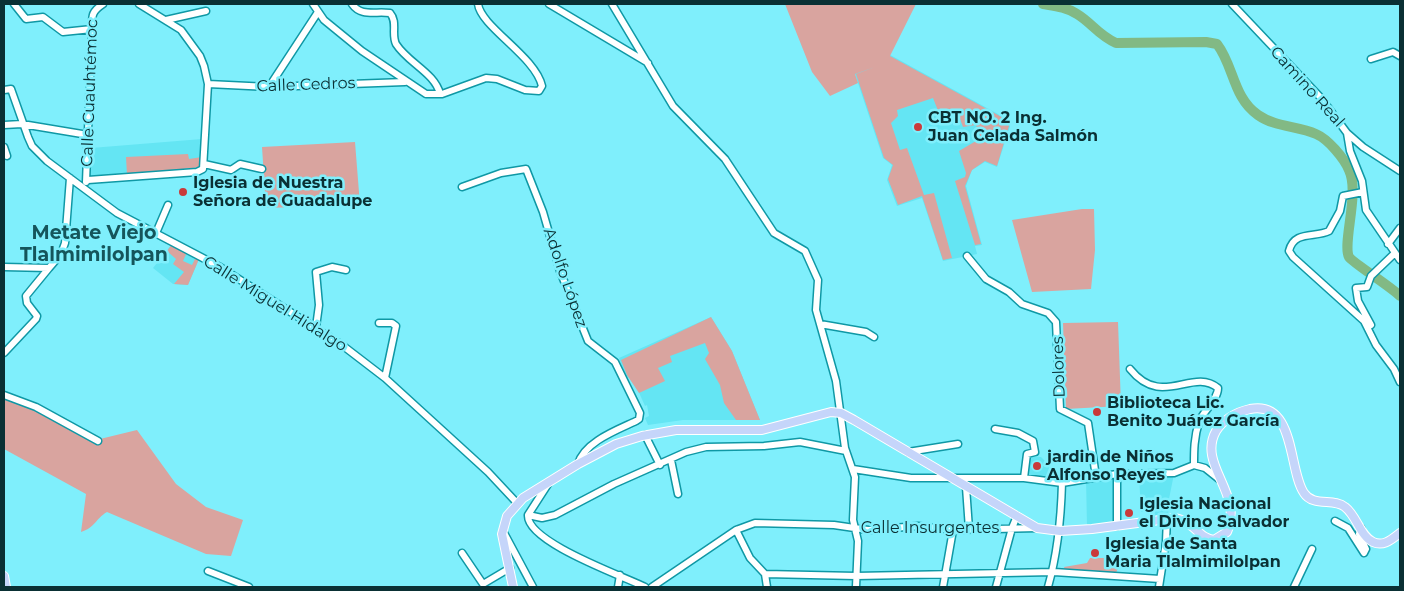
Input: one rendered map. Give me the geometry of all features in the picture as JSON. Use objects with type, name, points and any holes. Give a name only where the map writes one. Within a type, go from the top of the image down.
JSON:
[{"type":"main road","points":[[1166,518],[1187,521],[1206,538],[1219,539],[1227,532],[1231,517],[1230,498],[1211,455],[1211,446],[1217,431],[1234,414],[1254,408],[1267,410],[1279,419],[1288,436],[1303,492],[1316,501],[1344,506],[1372,542],[1379,544],[1388,542],[1400,533]]},
{"type":"main road","points":[[514,587],[503,530],[507,516],[517,502],[578,464],[616,444],[645,435],[685,430],[762,430],[823,413],[841,413],[1037,528]]},
{"type":"main road","name":"Calle Insurgentes","points":[[1037,528],[1060,531],[1117,526],[1166,518]]},
{"type":"main road","points":[[4,576],[6,587]]},
{"type":"street","points":[[14,4],[26,19],[43,17],[63,32],[92,29]]},
{"type":"street","name":"Calle Cuauhtémoc","points":[[82,186],[88,180],[92,14],[103,4]]},
{"type":"street","points":[[139,4],[181,30],[200,56],[208,84],[204,167]]},
{"type":"street","points":[[313,4],[324,20],[362,51],[405,82],[426,94],[440,94],[486,78],[497,79],[534,92],[541,88],[539,80],[519,52],[481,13],[478,4]]},
{"type":"street","points":[[352,4],[362,13],[390,13],[394,23],[396,43],[408,59],[437,84],[440,94]]},
{"type":"street","points":[[549,4],[649,64]]},
{"type":"street","points":[[612,4],[673,106],[725,159],[774,233],[805,251],[818,280],[816,310],[836,381],[846,451],[853,469],[855,483],[852,520],[858,541],[856,587]]},
{"type":"street","name":"Camino Real","points":[[1232,4],[1321,98],[1347,133],[1366,210],[1400,260]]},
{"type":"street","points":[[166,20],[206,11]]},
{"type":"street","points":[[269,87],[318,12]]},
{"type":"street","points":[[1371,59],[1393,52],[1400,56]]},
{"type":"street","name":"Calle Cedros","points":[[208,84],[269,87],[405,82]]},
{"type":"street","name":"Calle Miguel Hidalgo","points":[[7,89],[32,146],[39,154],[118,213],[220,267],[316,327],[385,378],[488,472],[517,502]]},
{"type":"street","points":[[4,125],[22,124],[88,135]]},
{"type":"street","points":[[1347,133],[1363,147],[1400,170]]},
{"type":"street","points":[[4,147],[7,156]]},
{"type":"street","points":[[88,180],[197,172],[204,167],[231,170],[240,164],[262,169]]},
{"type":"street","name":"Adolfo López","points":[[462,187],[500,173],[526,169],[543,212],[560,271],[588,341],[615,362],[640,413],[639,419],[591,446],[581,457],[578,464]]},
{"type":"street","name":"Calle Cuauhtémoc","points":[[4,353],[36,319],[37,316],[27,303],[26,296],[61,254],[65,243],[70,178]]},
{"type":"street","points":[[1363,192],[1346,194],[1342,198],[1340,211],[1333,228],[1323,234],[1300,236],[1291,246],[1290,251],[1293,257],[1364,321],[1376,345],[1394,368],[1400,382]]},
{"type":"street","points":[[156,233],[168,206]]},
{"type":"street","points":[[1388,244],[1400,228]]},
{"type":"street","points":[[1376,345],[1374,328],[1358,301],[1356,288],[1367,287],[1371,276],[1395,253]]},
{"type":"street","name":"Dolores","points":[[967,256],[986,279],[1008,292],[1022,304],[1048,313],[1056,322],[1060,409],[1088,423],[1096,477]]},
{"type":"street","points":[[4,267],[49,268]]},
{"type":"street","points":[[316,327],[319,311],[316,272],[332,267],[346,270]]},
{"type":"street","points":[[379,324],[392,323],[396,326],[385,378]]},
{"type":"street","points":[[820,324],[866,332],[874,337]]},
{"type":"street","points":[[1130,369],[1141,381],[1159,388],[1196,383],[1211,384],[1218,388],[1217,395],[1199,422],[1194,442],[1194,466]]},
{"type":"street","points":[[4,395],[36,408],[98,440]]},
{"type":"street","points":[[995,429],[1018,433],[1032,441],[1035,452],[1027,454],[1024,478]]},
{"type":"street","points":[[645,435],[660,465]]},
{"type":"street","points":[[528,514],[542,518],[556,515],[604,489],[686,452],[712,446],[764,446],[800,442],[846,451]]},
{"type":"street","points":[[908,452],[958,444]]},
{"type":"street","points":[[671,460],[678,494]]},
{"type":"street","points":[[853,469],[889,476],[956,480],[1024,478],[1062,483],[1117,474],[1174,472],[1194,466],[1205,468],[1223,483]]},
{"type":"street","points":[[1117,474],[1117,526]]},
{"type":"street","points":[[1048,587],[1054,572],[1060,531],[1062,483]]},
{"type":"street","points":[[548,484],[528,514],[529,522],[549,542],[645,587]]},
{"type":"street","points":[[966,486],[969,529]]},
{"type":"street","points":[[996,587],[1017,516]]},
{"type":"street","points":[[1159,587],[1166,542],[1166,518]]},
{"type":"street","points":[[1335,521],[1348,528],[1364,553],[1366,550],[1359,534],[1361,528]]},
{"type":"street","name":"Calle Insurgentes","points":[[652,587],[736,530],[749,524],[834,525],[868,530],[918,526],[953,530],[1037,528]]},
{"type":"street","points":[[503,530],[533,587]]},
{"type":"street","points":[[736,530],[750,558],[765,574],[767,587]]},
{"type":"street","points":[[943,587],[953,530]]},
{"type":"street","points":[[1294,587],[1312,549]]},
{"type":"street","points":[[462,553],[483,584],[510,568]]},
{"type":"street","points":[[208,571],[249,587]]},
{"type":"street","points":[[765,574],[856,576],[1000,575],[1054,572],[1160,579]]},
{"type":"street","points":[[618,587],[620,575]]},
{"type":"shaded area","points":[[785,4],[916,4],[890,56],[1007,120],[1009,126],[997,166],[985,161],[972,170],[965,186],[981,244],[975,245],[955,181],[965,177],[966,173],[959,151],[981,138],[976,125],[963,127],[960,119],[956,120],[954,113],[941,118],[933,98],[897,110],[898,116],[891,123],[900,150],[907,148],[924,195],[934,193],[952,258],[943,260],[922,196],[898,205],[888,179],[893,165],[884,158],[856,74],[875,67],[855,74],[858,83],[830,96],[812,72]]},
{"type":"shaded area","points":[[872,45],[1007,119],[1010,126],[997,167],[985,162],[972,170],[966,186],[982,245],[975,246],[977,254],[943,261],[922,198],[897,206],[887,180],[892,165],[883,158],[848,53]]},
{"type":"shaded area","points":[[202,139],[202,165],[196,169],[90,177],[91,148]]},
{"type":"shaded area","points":[[355,142],[360,205],[266,208],[262,147]]},
{"type":"shaded area","points":[[188,154],[189,159],[202,157],[201,167],[127,175],[126,157]]},
{"type":"shaded area","points":[[1082,209],[1094,209],[1095,250],[1091,289],[1032,292],[1012,220]]},
{"type":"shaded area","points":[[172,244],[199,259],[188,285],[173,284],[153,268]]},
{"type":"shaded area","points":[[172,244],[187,252],[183,261],[192,265],[196,257],[199,259],[188,285],[174,284],[184,272],[173,264],[176,259],[167,251]]},
{"type":"shaded area","points":[[711,317],[732,351],[760,420],[683,420],[648,425],[645,418],[649,416],[647,405],[645,406],[633,379],[626,377],[619,358]]},
{"type":"shaded area","points":[[711,317],[732,351],[760,420],[736,420],[724,403],[720,385],[705,359],[709,353],[705,343],[670,356],[672,362],[658,368],[665,381],[639,393],[627,375],[621,360]]},
{"type":"shaded area","points":[[1118,322],[1121,406],[1066,409],[1063,323]]},
{"type":"shaded area","points":[[4,398],[34,410],[96,443],[100,439],[137,430],[176,484],[206,507],[243,520],[231,556],[206,554],[107,512],[90,528],[81,532],[86,494],[4,449]]},
{"type":"shaded area","name":"jardin de Niños Alfonso Reyes","points":[[1029,456],[1041,457],[1050,466],[1054,479],[1026,475]]},
{"type":"shaded area","points":[[1174,474],[1168,516],[1149,519],[1149,512],[1141,512],[1139,475]]},
{"type":"shaded area","points":[[1115,475],[1114,523],[1087,526],[1086,479]]},
{"type":"shaded area","points":[[1090,558],[1122,558],[1116,573],[1065,570],[1064,567],[1087,563]]},
{"type":"waterway","points":[[1043,4],[1073,12],[1116,43],[1206,42],[1217,44],[1223,53],[1243,100],[1250,108],[1258,115],[1272,122],[1309,131],[1321,136],[1335,149],[1343,160],[1349,170],[1353,191],[1347,250],[1349,257],[1400,296]]},
{"type":"place","name":"CBT NO. 2 Ing. Juan Celada Salmón","points":[[918,127]]},
{"type":"place","name":"Iglesia de Nuestra Señora de Guadalupe","points":[[183,192]]},
{"type":"place","name":"Biblioteca Lic. Benito Juárez García","points":[[1097,412]]},
{"type":"place","name":"jardin de Niños Alfonso Reyes","points":[[1037,466]]},
{"type":"place","name":"Iglesia Nacional el Divino Salvador","points":[[1129,513]]},
{"type":"place","name":"Iglesia de Santa Maria Tlalmimilolpan","points":[[1095,553]]},
{"type":"district","name":"Metate Viejo Tlalmimilolpan","points":[[94,244]]}]
